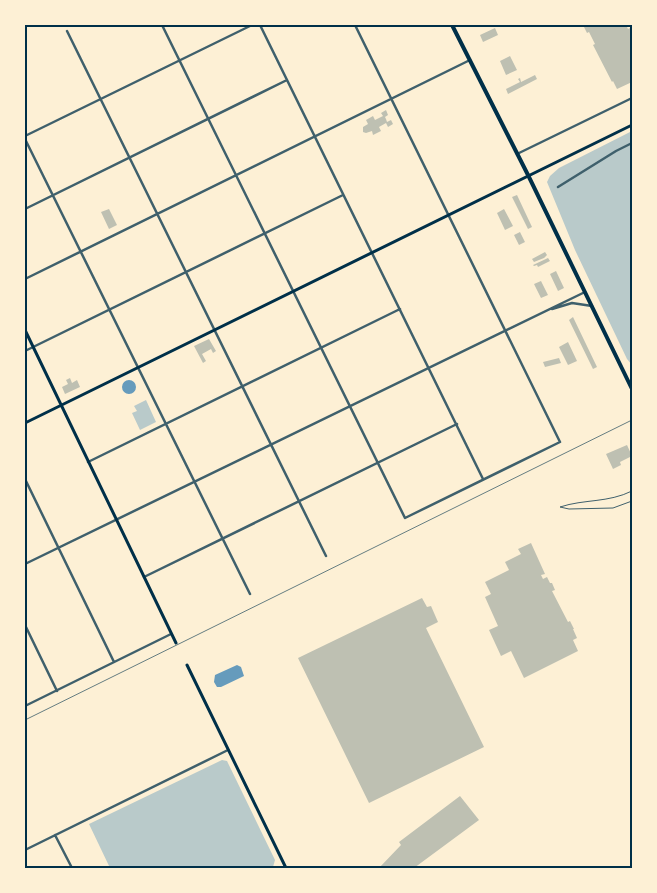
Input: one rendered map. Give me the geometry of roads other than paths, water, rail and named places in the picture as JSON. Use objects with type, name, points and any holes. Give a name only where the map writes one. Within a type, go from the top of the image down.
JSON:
[{"type":"main road","points":[[452,25],[528,175],[632,390]]},
{"type":"main road","points":[[25,423],[632,125]]},
{"type":"main road","points":[[25,330],[176,643]]},
{"type":"main road","points":[[187,665],[286,868]]},
{"type":"street","points":[[162,25],[405,518],[560,442],[450,214],[355,25]]},
{"type":"street","points":[[250,594],[25,137],[252,25]]},
{"type":"street","points":[[260,25],[484,479]]},
{"type":"street","points":[[67,31],[326,556]]},
{"type":"street","points":[[25,279],[470,60]]},
{"type":"street","points":[[25,209],[287,80]]},
{"type":"street","points":[[517,154],[632,98]]},
{"type":"street","points":[[558,186],[632,143]]},
{"type":"street","points":[[25,351],[343,194]]},
{"type":"street","points":[[25,564],[585,292]]},
{"type":"street","points":[[546,310],[572,303],[592,306]]},
{"type":"street","points":[[88,462],[400,309]]},
{"type":"street","points":[[144,577],[456,424]]},
{"type":"street","points":[[25,479],[114,662]]},
{"type":"street","points":[[25,626],[57,690]]},
{"type":"street","points":[[25,706],[171,634]]},
{"type":"street","points":[[25,850],[228,750]]},
{"type":"street","points":[[55,835],[72,868]]},
{"type":"lane","points":[[632,491],[612,500],[569,504],[560,507],[613,508],[632,501]]},
{"type":"water","points":[[129,380],[134,382],[136,387],[134,392],[129,394],[124,392],[122,387],[124,382]]},
{"type":"water","points":[[237,665],[241,667],[244,676],[221,687],[217,687],[214,682],[215,675]]},
{"type":"railway","points":[[25,720],[632,420]]}]
